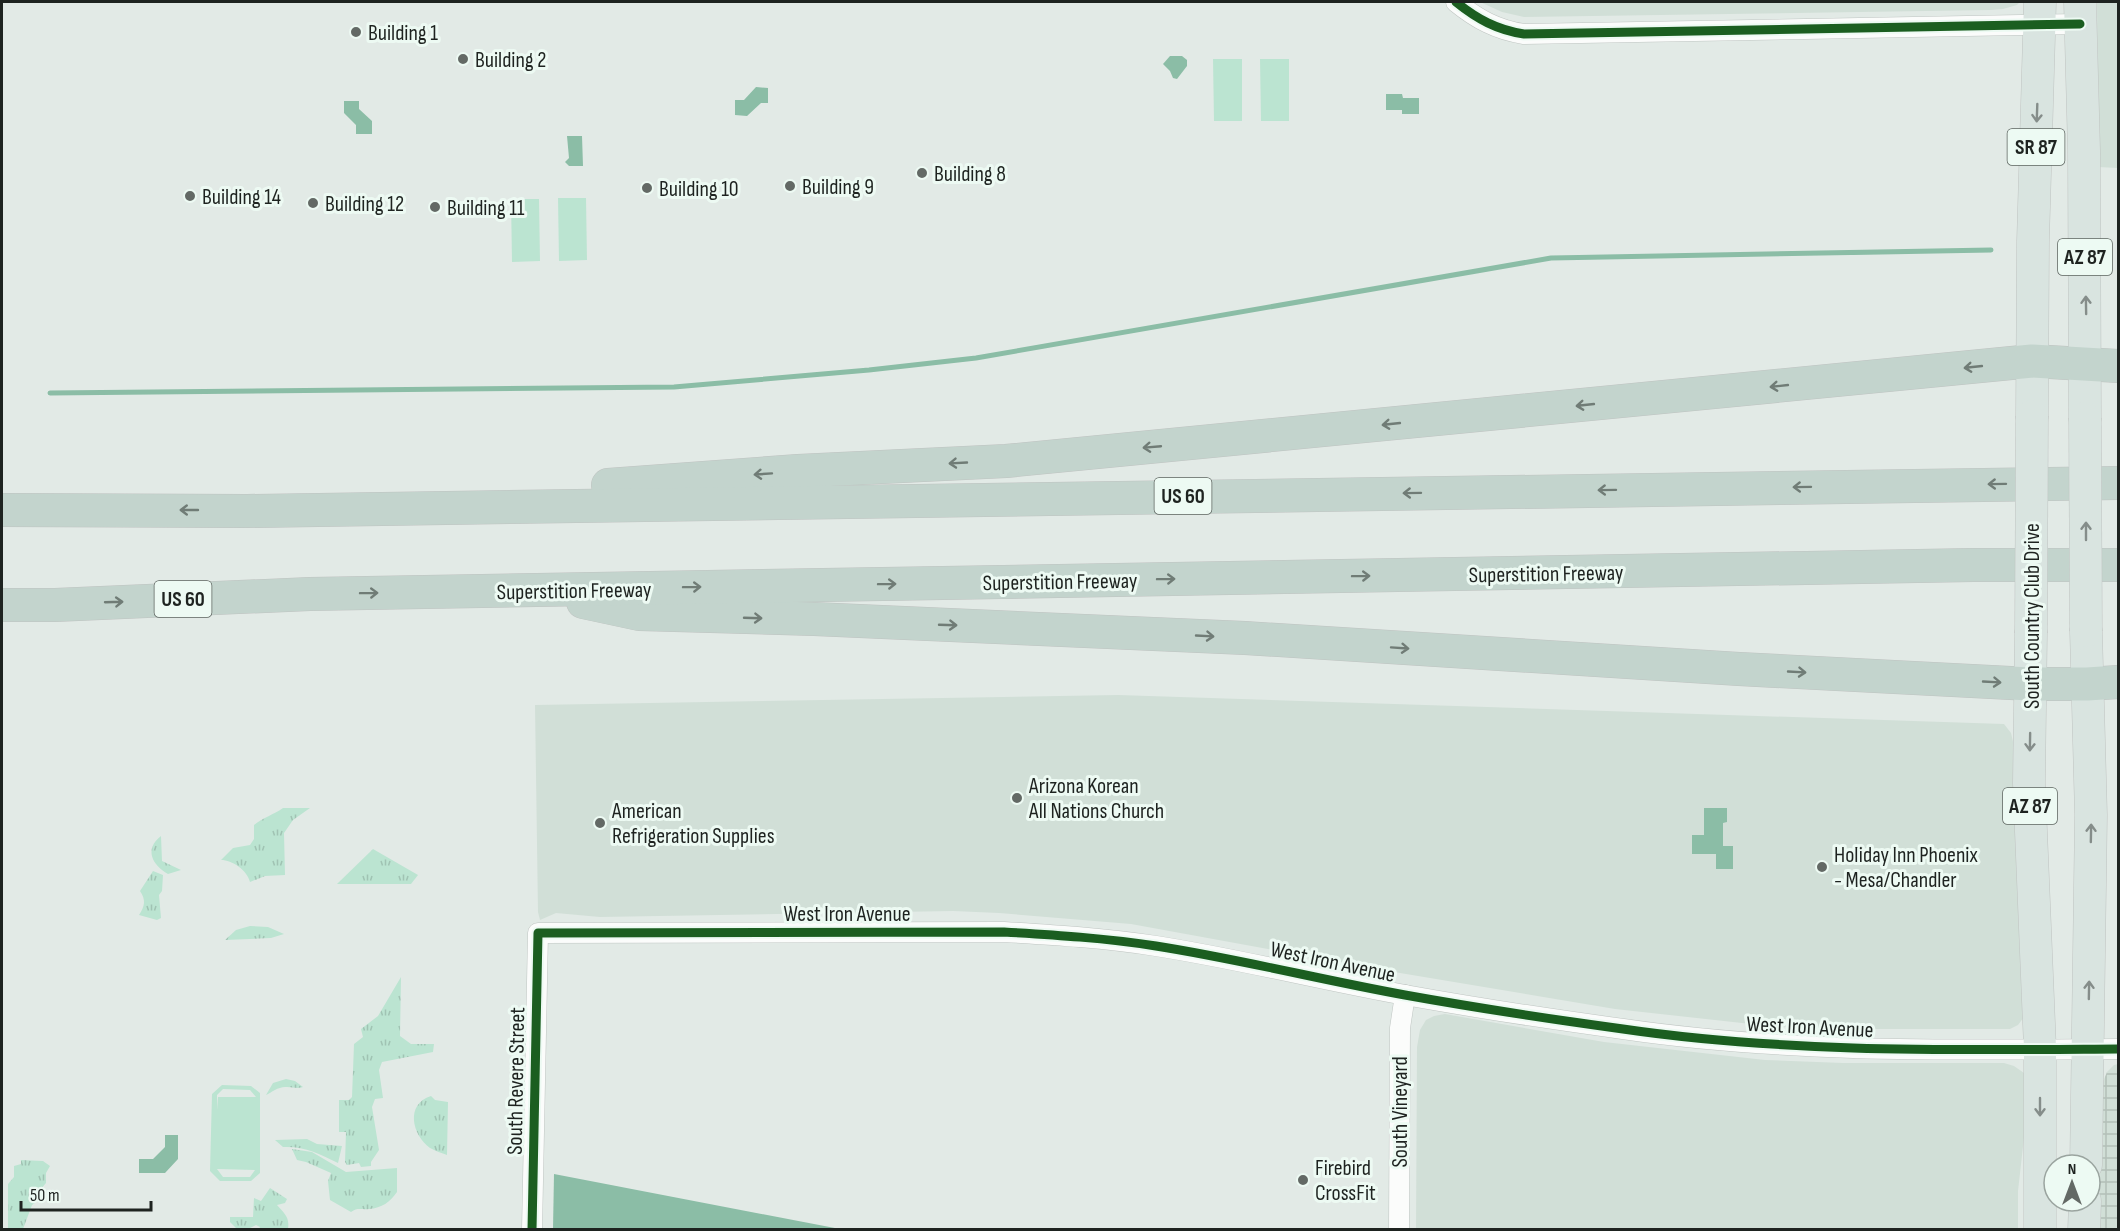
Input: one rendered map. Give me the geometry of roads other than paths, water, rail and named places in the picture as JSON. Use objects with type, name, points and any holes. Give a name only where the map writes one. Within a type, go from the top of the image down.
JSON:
[{"type":"highway","points":[[247,511],[798,471],[1006,461],[2032,361],[2118,366]]},
{"type":"highway","name":"US 60","points":[[2,510],[247,511],[2118,483]]},
{"type":"highway","points":[[2,505],[56,509]]},
{"type":"highway","name":"Superstition Freeway","points":[[2,607],[310,594],[1961,565],[2118,566]]},
{"type":"highway","points":[[529,590],[639,614],[814,619],[1245,638],[1739,669],[2030,684],[2103,683]]},
{"type":"main road","name":"South Country Club Drive","points":[[2040,13],[2033,241],[2029,783],[2040,1048],[2040,1230]]},
{"type":"main road","name":"AZ 87","points":[[2080,13],[2084,151],[2086,631],[2103,683],[2091,815],[2104,1049],[2088,1153]]},
{"type":"main road","points":[[2084,1230],[2085,1213]]},
{"type":"street","points":[[1456,2],[1482,22],[1524,34],[2080,13]]},
{"type":"street","name":"West Iron Avenue","points":[[538,933],[1004,932],[1076,936],[1156,946],[1405,995],[1625,1030],[1759,1045],[1886,1049],[2104,1049]]},
{"type":"street","name":"South Revere Street","points":[[532,1230],[538,933]]},
{"type":"street","name":"South Vineyard","points":[[1399,1230],[1400,1028],[1405,995]]},
{"type":"waterway","points":[[50,393],[674,387],[976,358],[1551,258],[1991,250]]},
{"type":"place","name":"Building 1","points":[[356,32]]},
{"type":"place","name":"Building 2","points":[[463,59]]},
{"type":"place","name":"Building 8","points":[[922,173]]},
{"type":"place","name":"Building 9","points":[[790,186]]},
{"type":"place","name":"Building 10","points":[[647,188]]},
{"type":"place","name":"Building 14","points":[[190,196]]},
{"type":"place","name":"Building 12","points":[[313,203]]},
{"type":"place","name":"Building 11","points":[[435,207]]},
{"type":"place","name":"Arizona Korean All Nations Church","points":[[1017,798]]},
{"type":"place","name":"American Refrigeration Supplies","points":[[600,823]]},
{"type":"place","name":"Holiday Inn Phoenix - Mesa/Chandler","points":[[1822,867]]},
{"type":"place","name":"Firebird CrossFit","points":[[1303,1180]]}]
